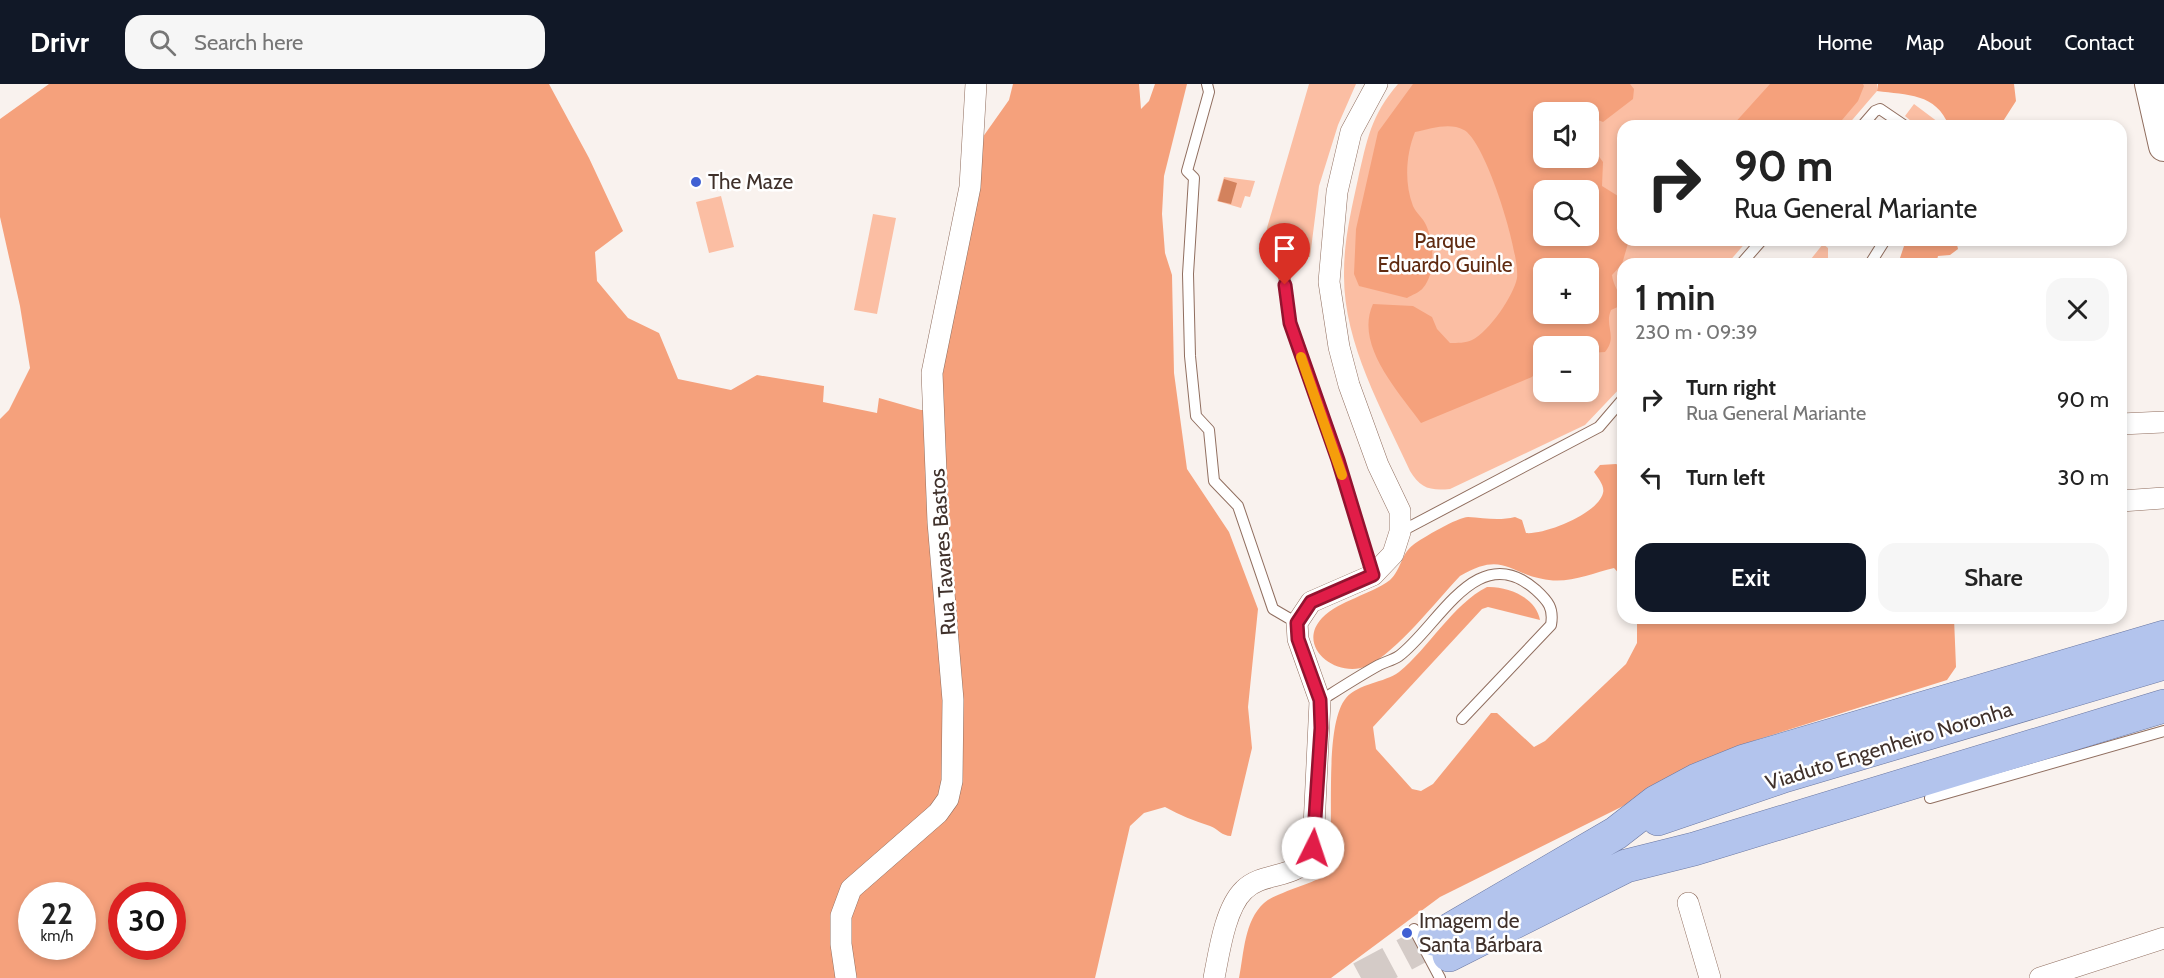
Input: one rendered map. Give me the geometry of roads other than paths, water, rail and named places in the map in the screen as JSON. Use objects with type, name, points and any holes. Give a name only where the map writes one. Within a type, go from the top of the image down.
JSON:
[{"type":"main road","points":[[2150,84],[2164,147]]},
{"type":"main road","points":[[1433,951],[1616,833],[1656,802],[1697,780],[1744,762],[2164,637]]},
{"type":"main road","name":"Viaduto Engenheiro Noronha","points":[[1626,866],[1696,827],[1787,787],[2164,663]]},
{"type":"main road","name":"Viaduto Engenheiro Noronha","points":[[1616,833],[2164,684]]},
{"type":"main road","points":[[1433,951],[1626,866],[1694,849],[2164,706]]},
{"type":"street","name":"Rua Tavares Bastos","points":[[846,978],[841,944],[841,916],[851,889],[938,813],[948,799],[952,781],[953,700],[938,522],[932,373],[970,187],[976,84]]},
{"type":"street","points":[[1214,978],[1227,920],[1243,891],[1250,885],[1298,870],[1310,857],[1313,848],[1321,728],[1320,700],[1298,639],[1297,623],[1311,602],[1373,575],[1393,554],[1400,521],[1349,385],[1339,347],[1329,282],[1337,192],[1351,132],[1377,84]]},
{"type":"street","points":[[2127,424],[2164,422]]},
{"type":"street","points":[[2127,501],[2164,498]]},
{"type":"street","points":[[1688,903],[1710,978]]},
{"type":"street","points":[[2040,978],[2164,938]]},
{"type":"lane","points":[[1207,84],[1209,92],[1187,171],[1194,178],[1188,274],[1190,356],[1196,416],[1209,430],[1214,481],[1238,506],[1273,609],[1297,623]]},
{"type":"lane","points":[[1867,120],[1875,111],[1880,110],[1896,120]]},
{"type":"lane","points":[[1746,258],[1757,246]]},
{"type":"lane","points":[[1283,266],[1290,323],[1338,460],[1373,575]]},
{"type":"lane","points":[[1400,521],[1599,427],[1617,406]]},
{"type":"lane","points":[[1320,700],[1381,664],[1399,657],[1464,589],[1480,578],[1497,574],[1512,575],[1526,582],[1550,605],[1553,615],[1551,625],[1462,719]]},
{"type":"lane","points":[[1930,798],[2164,731]]},
{"type":"tunnel","points":[[1361,978],[1434,939]]},
{"type":"place","name":"The Maze","points":[[696,182]]},
{"type":"place","name":"Imagem de Santa Bárbara","points":[[1407,933]]},
{"type":"park label","name":"Parque Eduardo Guinle","points":[[1445,253]]}]
